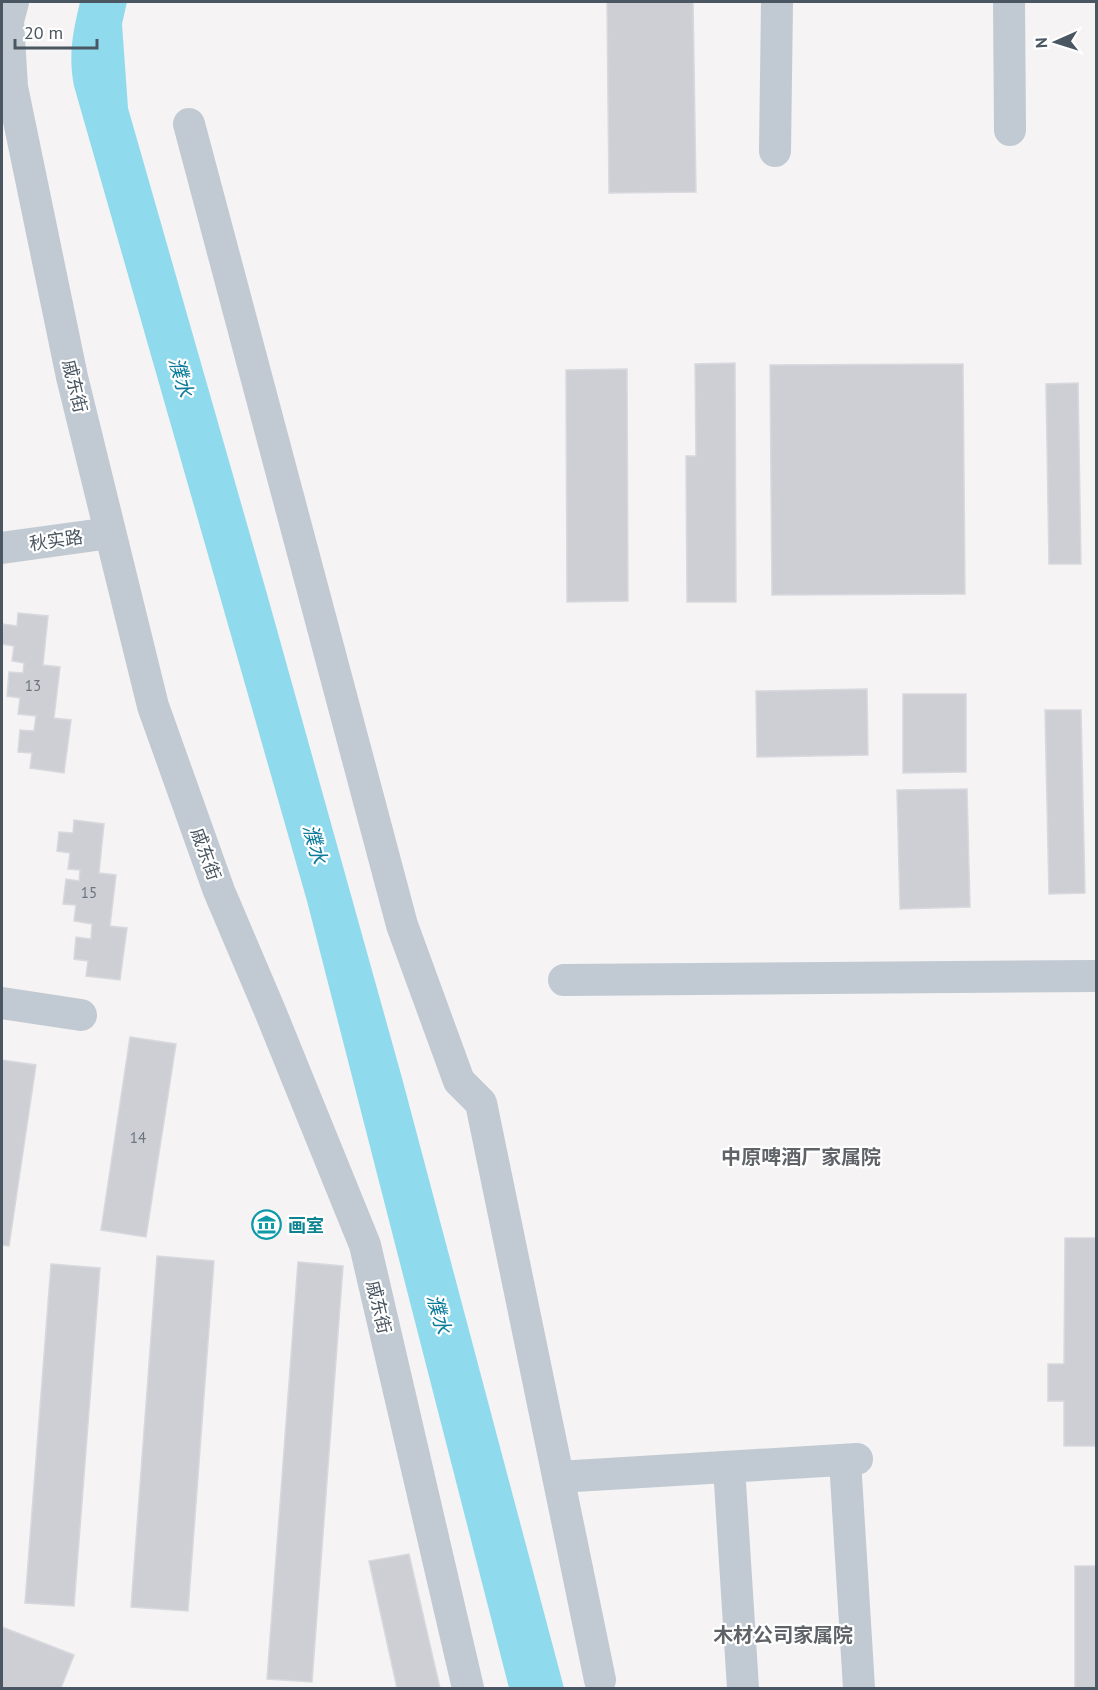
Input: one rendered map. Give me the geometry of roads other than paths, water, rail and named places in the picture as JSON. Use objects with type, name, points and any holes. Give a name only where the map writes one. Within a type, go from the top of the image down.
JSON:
[{"type":"street","name":"戚东街","points":[[13,2],[8,21],[12,87],[72,377],[157,717],[219,891],[365,1245],[468,1689]]},
{"type":"street","points":[[775,151],[777,2]]},
{"type":"street","points":[[1009,2],[1010,130]]},
{"type":"street","points":[[189,124],[402,925],[459,1081],[481,1103],[600,1680]]},
{"type":"street","name":"秋实路","points":[[2,548],[110,533]]},
{"type":"street","points":[[564,980],[1096,975]]},
{"type":"street","points":[[2,1003],[81,1015]]},
{"type":"street","points":[[558,1477],[851,1459],[859,1689]]},
{"type":"street","points":[[729,1467],[743,1689]]},
{"type":"water","name":"濮水","points":[[80,2],[127,2],[122,24],[128,108],[402,1078],[564,1688],[509,1688],[307,901],[74,86],[71,64],[72,44]]},
{"type":"place","name":"画室","points":[[267,1225]]},
{"type":"district","name":"中原啤酒厂家属院","points":[[801,1157]]},
{"type":"district","name":"木材公司家属院","points":[[783,1635]]}]
